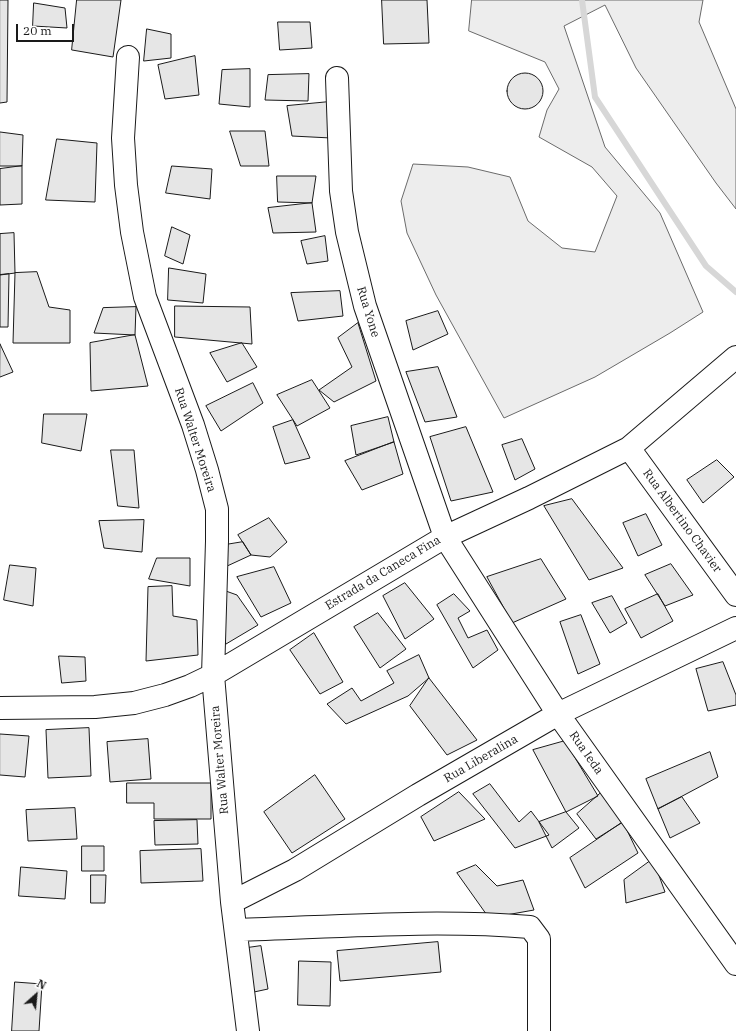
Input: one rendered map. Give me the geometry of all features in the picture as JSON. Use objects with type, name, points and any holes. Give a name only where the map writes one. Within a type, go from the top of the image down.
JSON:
[{"type":"street","name":"Rua Walter Moreira","points":[[128,57],[123,138],[126,185],[136,254],[145,297],[193,425],[217,509],[213,674],[232,902],[248,1031]]},
{"type":"street","name":"Rua Yone","points":[[337,78],[340,191],[347,232],[365,306],[445,537]]},
{"type":"street","name":"Estrada da Caneca Fina","points":[[0,708],[95,707],[134,703],[184,688],[213,674],[445,537],[529,498],[628,448],[736,357]]},
{"type":"street","name":"Rua Albertino Chavier","points":[[628,448],[736,595]]},
{"type":"street","name":"Rua Ieda","points":[[445,537],[558,714],[736,964]]},
{"type":"street","name":"Rua Liberalina","points":[[232,902],[295,870],[418,795],[558,714],[736,628]]},
{"type":"street","points":[[236,930],[409,924],[469,924],[530,927],[539,939],[539,1031]]},
{"type":"shaded area","points":[[472,0],[703,0],[699,22],[736,109],[736,209],[716,183],[636,68],[605,5],[564,26],[605,147],[660,213],[703,312],[595,377],[504,418],[436,295],[407,233],[401,201],[413,164],[468,167],[510,177],[528,221],[562,248],[595,252],[617,196],[592,167],[539,137],[547,110],[559,89],[545,62],[469,31]]},
{"type":"building","points":[[0,0],[8,0],[7,102],[0,103]]},
{"type":"building","points":[[77,0],[121,0],[113,57],[72,50]]},
{"type":"building","points":[[382,0],[427,0],[429,43],[384,44]]},
{"type":"building","points":[[34,3],[65,8],[67,28],[33,26]]},
{"type":"building","points":[[278,22],[310,22],[312,48],[280,50]]},
{"type":"building","points":[[147,29],[171,34],[171,58],[144,61]]},
{"type":"building","points":[[195,56],[199,95],[165,99],[158,65]]},
{"type":"building","points":[[250,69],[250,107],[219,104],[222,70]]},
{"type":"building","points":[[525,73],[538,78],[543,91],[538,104],[525,109],[512,104],[507,91],[512,78]]},
{"type":"building","points":[[309,74],[308,101],[265,100],[268,75]]},
{"type":"building","points":[[329,102],[331,138],[292,136],[287,106]]},
{"type":"building","points":[[230,131],[265,131],[269,166],[241,166]]},
{"type":"building","points":[[0,132],[23,135],[22,166],[0,166]]},
{"type":"building","points":[[57,139],[97,143],[95,202],[46,200]]},
{"type":"building","points":[[22,166],[22,204],[0,205],[0,169]]},
{"type":"building","points":[[172,166],[212,169],[210,199],[166,193]]},
{"type":"building","points":[[277,176],[316,176],[312,203],[278,202]]},
{"type":"building","points":[[312,203],[316,232],[273,233],[268,208]]},
{"type":"building","points":[[172,227],[190,235],[183,264],[165,256]]},
{"type":"building","points":[[14,233],[15,273],[0,275],[0,234]]},
{"type":"building","points":[[325,236],[328,261],[307,264],[301,241]]},
{"type":"building","points":[[169,268],[206,274],[203,303],[168,300]]},
{"type":"building","points":[[37,272],[49,307],[70,310],[70,343],[13,343],[15,273]]},
{"type":"building","points":[[9,274],[8,327],[0,327],[0,275]]},
{"type":"building","points":[[340,291],[343,316],[298,321],[291,293]]},
{"type":"building","points":[[175,306],[250,307],[252,344],[175,337]]},
{"type":"building","points":[[136,307],[135,335],[94,333],[103,308]]},
{"type":"building","points":[[438,311],[448,334],[413,350],[406,321]]},
{"type":"building","points":[[358,323],[376,381],[334,402],[319,390],[352,367],[338,338]]},
{"type":"building","points":[[135,335],[148,386],[91,391],[90,343]]},
{"type":"building","points":[[242,343],[257,367],[227,382],[210,353]]},
{"type":"building","points":[[0,344],[13,372],[0,377]]},
{"type":"building","points":[[438,367],[457,417],[425,422],[406,372]]},
{"type":"building","points":[[312,380],[330,408],[297,426],[277,395]]},
{"type":"building","points":[[253,383],[263,403],[221,431],[206,406]]},
{"type":"building","points":[[44,414],[87,414],[81,451],[42,443]]},
{"type":"building","points":[[388,417],[394,442],[356,455],[351,426]]},
{"type":"building","points":[[293,420],[310,458],[285,464],[273,427]]},
{"type":"building","points":[[466,427],[493,492],[451,501],[430,437]]},
{"type":"building","points":[[522,439],[535,469],[515,480],[502,445]]},
{"type":"building","points":[[394,442],[403,474],[362,490],[345,461]]},
{"type":"building","points":[[111,450],[134,450],[139,508],[118,506]]},
{"type":"building","points":[[717,460],[734,477],[703,503],[687,480]]},
{"type":"building","points":[[572,499],[623,568],[589,580],[544,506]]},
{"type":"building","points":[[646,514],[662,545],[638,556],[623,523]]},
{"type":"building","points":[[269,518],[287,542],[270,557],[251,555],[238,535]]},
{"type":"building","points":[[144,520],[142,552],[104,548],[99,521]]},
{"type":"building","points":[[243,542],[251,555],[225,567],[225,545]]},
{"type":"building","points":[[157,558],[190,558],[190,586],[149,579]]},
{"type":"building","points":[[541,559],[566,599],[512,623],[487,577]]},
{"type":"building","points":[[671,564],[693,595],[665,606],[645,575]]},
{"type":"building","points":[[10,565],[36,568],[33,606],[4,600]]},
{"type":"building","points":[[274,567],[291,603],[261,617],[237,577]]},
{"type":"building","points":[[405,583],[434,619],[405,639],[383,596]]},
{"type":"building","points":[[172,586],[173,616],[197,620],[198,655],[146,661],[148,587]]},
{"type":"building","points":[[223,590],[237,595],[258,625],[226,644]]},
{"type":"building","points":[[454,594],[470,611],[458,618],[468,638],[487,630],[498,650],[473,668],[437,605]]},
{"type":"building","points":[[658,594],[673,621],[641,638],[625,609]]},
{"type":"building","points":[[612,596],[627,623],[610,633],[592,603]]},
{"type":"building","points":[[378,613],[406,649],[380,668],[354,627]]},
{"type":"building","points":[[581,615],[600,664],[578,674],[560,622]]},
{"type":"building","points":[[314,633],[343,682],[320,694],[290,650]]},
{"type":"building","points":[[419,655],[429,678],[408,696],[346,724],[327,704],[352,688],[361,701],[394,683],[387,671]]},
{"type":"building","points":[[59,656],[85,657],[86,681],[62,683]]},
{"type":"building","points":[[723,662],[736,695],[736,705],[708,711],[696,669]]},
{"type":"building","points":[[429,678],[477,740],[447,755],[410,706]]},
{"type":"building","points":[[89,728],[91,776],[48,778],[46,730]]},
{"type":"building","points":[[0,734],[29,736],[25,777],[0,775]]},
{"type":"building","points":[[148,739],[151,779],[110,782],[107,742]]},
{"type":"building","points":[[565,741],[598,796],[566,812],[533,750]]},
{"type":"building","points":[[710,752],[718,777],[658,809],[646,779]]},
{"type":"building","points":[[315,775],[345,819],[292,853],[264,812]]},
{"type":"building","points":[[127,783],[211,783],[211,819],[154,819],[154,803],[127,803]]},
{"type":"building","points":[[490,784],[519,822],[531,811],[549,835],[515,848],[473,794]]},
{"type":"building","points":[[459,792],[485,819],[434,841],[421,817]]},
{"type":"building","points":[[602,792],[623,822],[596,839],[577,814]]},
{"type":"building","points":[[682,797],[700,823],[670,838],[658,809]]},
{"type":"building","points":[[75,808],[77,839],[28,841],[26,810]]},
{"type":"building","points":[[566,812],[579,828],[552,848],[539,822]]},
{"type":"building","points":[[197,820],[198,844],[155,845],[154,821]]},
{"type":"building","points":[[623,822],[638,853],[585,888],[570,858]]},
{"type":"building","points":[[82,846],[104,846],[104,871],[82,871]]},
{"type":"building","points":[[201,849],[203,881],[141,883],[140,851]]},
{"type":"building","points":[[653,859],[665,892],[626,903],[624,880]]},
{"type":"building","points":[[476,865],[497,886],[523,880],[534,910],[489,918],[457,873]]},
{"type":"building","points":[[21,867],[67,871],[65,899],[19,896]]},
{"type":"building","points":[[91,875],[106,875],[105,903],[91,903]]},
{"type":"building","points":[[438,942],[441,972],[340,981],[337,951]]},
{"type":"building","points":[[261,946],[268,989],[254,992],[247,948]]},
{"type":"building","points":[[299,961],[331,962],[330,1006],[298,1005]]},
{"type":"building","points":[[15,982],[42,984],[39,1031],[12,1031]]},
{"type":"waterway","points":[[582,0],[595,97],[706,266],[736,292]]}]
